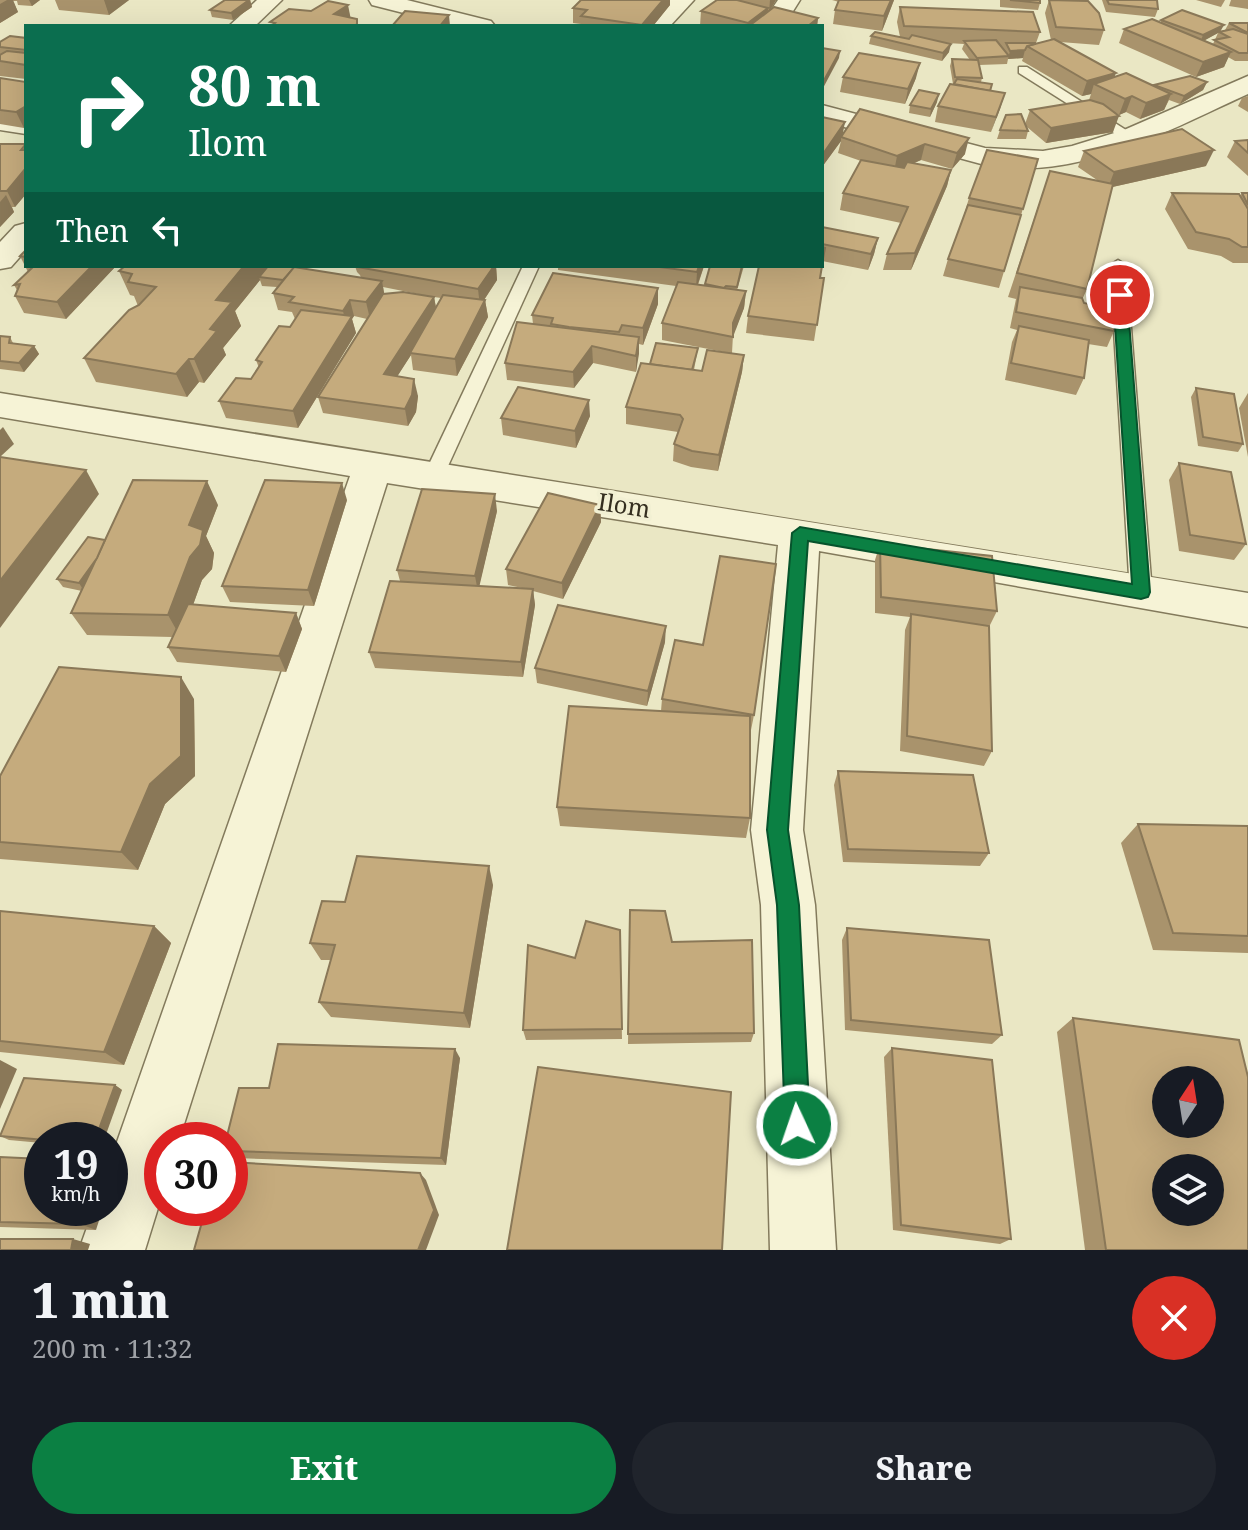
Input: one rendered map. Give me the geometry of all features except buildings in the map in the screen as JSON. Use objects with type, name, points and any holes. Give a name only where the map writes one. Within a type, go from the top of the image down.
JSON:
[{"type":"street","points":[[243,24],[271,0]]},
{"type":"street","points":[[380,0],[475,24]]},
{"type":"street","points":[[451,18],[475,0]]},
{"type":"street","points":[[659,24],[683,0]]},
{"type":"street","points":[[824,114],[979,155],[1009,160],[1063,157],[1130,137],[1248,84]]},
{"type":"street","points":[[0,260],[24,234]]},
{"type":"street","name":"Ilom","points":[[0,405],[372,468],[800,533],[1248,610]]},
{"type":"street","points":[[112,1250],[372,468]]},
{"type":"street","points":[[800,533],[777,830],[788,905],[803,1250]]},
{"type":"lane","points":[[1023,70],[1130,137]]},
{"type":"lane","points":[[0,126],[24,130]]},
{"type":"lane","points":[[1118,265],[1141,592]]},
{"type":"lane","points":[[433,477],[530,268]]},
{"type":"route","points":[[797,1125],[788,905],[777,830],[800,533],[1141,592],[1120,295]]}]
